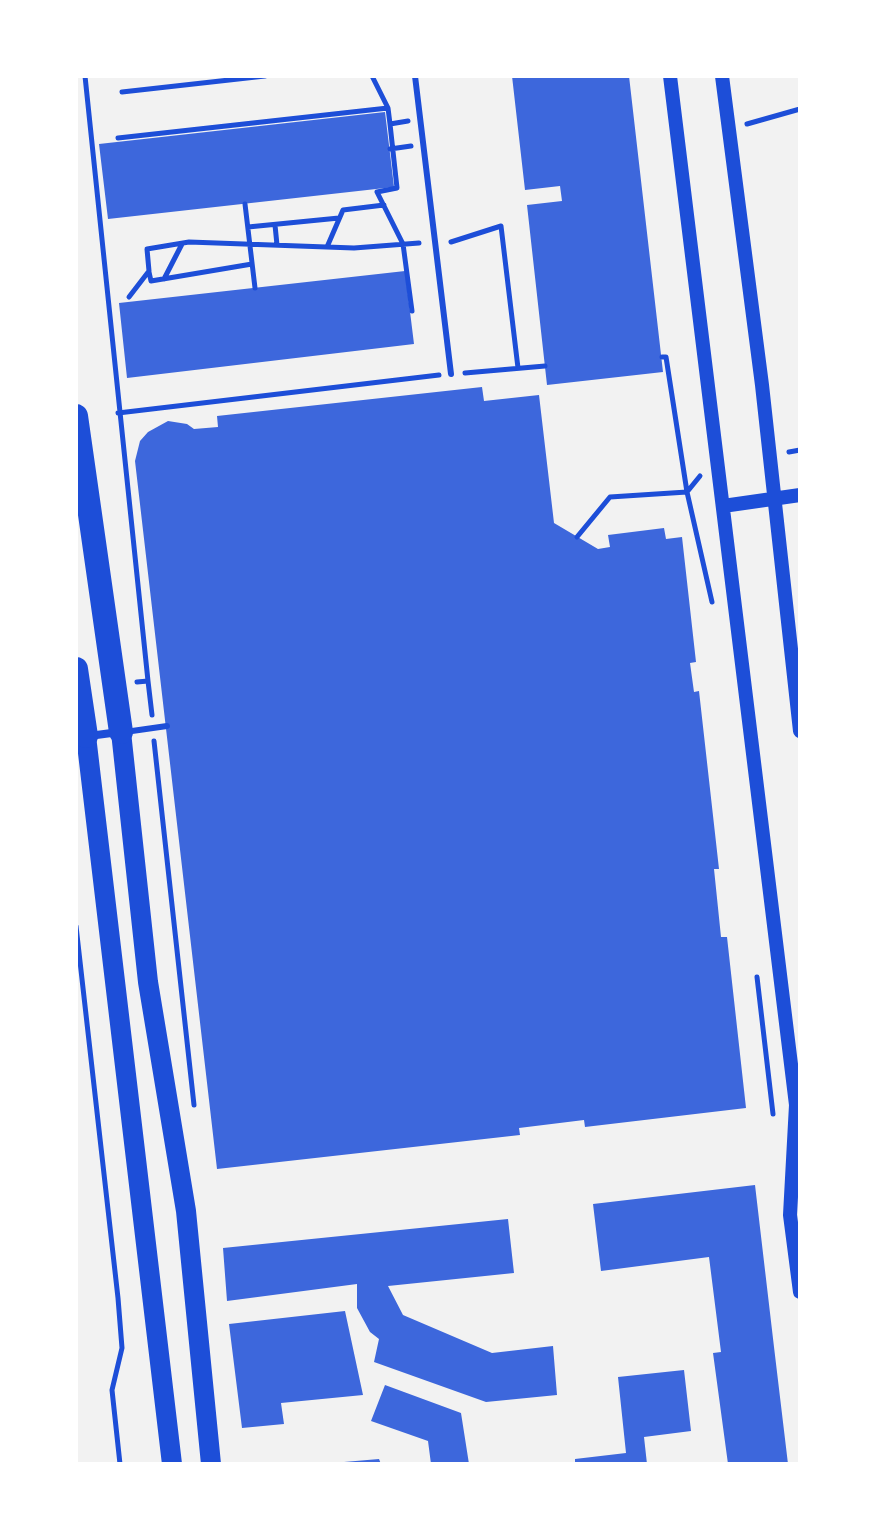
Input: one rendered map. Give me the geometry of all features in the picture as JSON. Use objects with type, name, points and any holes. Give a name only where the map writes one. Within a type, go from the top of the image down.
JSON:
[{"type":"highway","points":[[76,416],[121,732]]},
{"type":"highway","points":[[76,669],[81,736]]},
{"type":"main road","points":[[121,732],[148,982],[186,1211],[211,1464]]},
{"type":"main road","points":[[81,736],[172,1464]]},
{"type":"street","points":[[670,76],[796,1105],[790,1215],[800,1292]]},
{"type":"street","points":[[722,76],[800,731]]},
{"type":"street","points":[[723,506],[800,495]]},
{"type":"street","points":[[81,736],[121,732]]},
{"type":"lane","points":[[415,76],[451,374]]},
{"type":"lane","points":[[121,732],[167,726]]},
{"type":"path","points":[[85,76],[110,299],[118,413],[195,1115]]},
{"type":"path","points":[[122,92],[265,76]]},
{"type":"path","points":[[372,76],[388,108],[397,188],[377,192],[403,244],[412,311]]},
{"type":"path","points":[[118,138],[388,108]]},
{"type":"path","points":[[729,130],[800,109]]},
{"type":"path","points":[[390,124],[421,119]]},
{"type":"path","points":[[245,204],[255,288]]},
{"type":"path","points":[[327,247],[343,210],[384,205]]},
{"type":"path","points":[[248,227],[339,218]]},
{"type":"path","points":[[275,225],[277,245]]},
{"type":"path","points":[[252,264],[151,281],[147,249],[182,243],[327,247],[436,244],[501,226],[518,368]]},
{"type":"path","points":[[164,279],[182,243]]},
{"type":"path","points":[[129,297],[149,271]]},
{"type":"path","points":[[662,357],[666,357],[700,556]]},
{"type":"path","points":[[118,413],[545,366]]},
{"type":"path","points":[[687,492],[697,478],[718,464]]},
{"type":"path","points":[[577,537],[610,497],[687,492]]},
{"type":"path","points":[[114,684],[148,681]]},
{"type":"path","points":[[76,926],[118,1298],[122,1348],[112,1390],[120,1464]]},
{"type":"building","points":[[512,76],[629,76],[663,372],[547,385],[527,205],[562,201],[560,186],[525,190]]},
{"type":"building","points":[[385,112],[394,187],[108,219],[99,144]]},
{"type":"building","points":[[405,271],[414,344],[127,378],[119,303]]},
{"type":"building","points":[[482,387],[484,401],[539,395],[554,523],[598,549],[610,547],[608,535],[664,528],[666,539],[682,537],[696,662],[690,663],[694,692],[699,691],[719,869],[714,869],[721,937],[727,937],[746,1108],[585,1127],[584,1120],[519,1128],[520,1135],[217,1169],[135,461],[140,441],[148,432],[168,421],[187,424],[194,429],[218,427],[217,416]]},
{"type":"building","points":[[755,1185],[788,1464],[728,1464],[713,1353],[721,1352],[709,1257],[601,1271],[593,1204]]},
{"type":"building","points":[[508,1219],[514,1273],[388,1286],[403,1315],[492,1353],[553,1346],[557,1395],[486,1402],[374,1362],[379,1339],[370,1332],[357,1308],[357,1284],[227,1301],[223,1248]]},
{"type":"building","points":[[345,1311],[363,1395],[281,1403],[284,1424],[242,1428],[229,1324]]},
{"type":"building","points":[[684,1370],[691,1431],[644,1437],[647,1464],[575,1464],[575,1459],[626,1453],[618,1377]]},
{"type":"building","points":[[385,1385],[461,1413],[469,1464],[431,1464],[428,1441],[371,1421]]},
{"type":"building","points":[[379,1459],[381,1464],[344,1464],[344,1462]]}]
